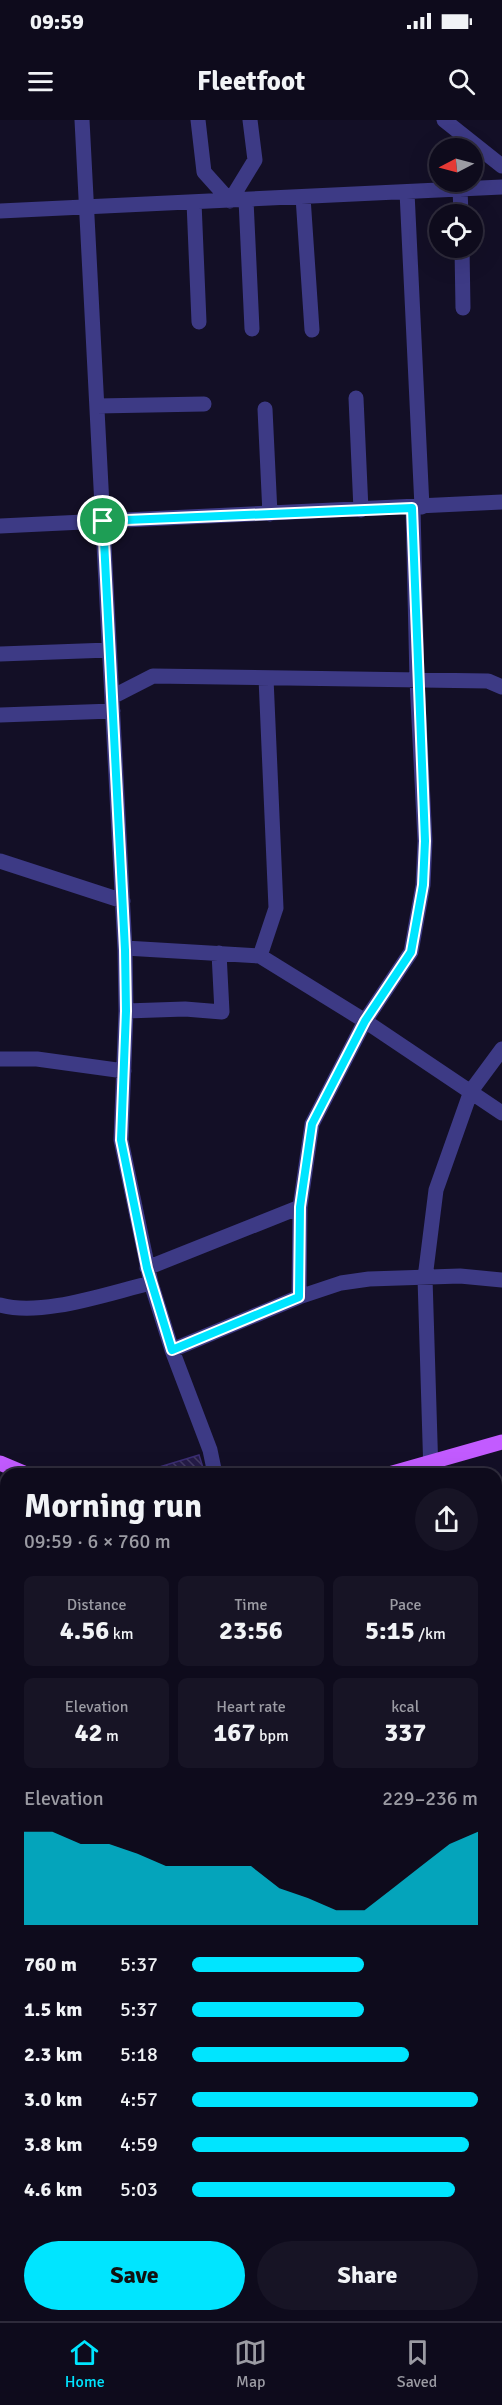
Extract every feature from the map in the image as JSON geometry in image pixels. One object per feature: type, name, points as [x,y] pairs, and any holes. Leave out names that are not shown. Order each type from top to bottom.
[{"type":"main road","points":[[434,1468],[502,1442]]},
{"type":"street","points":[[82,120],[125,948],[126,1011],[121,1140],[149,1275],[172,1350],[203,1431],[213,1468]]},
{"type":"street","points":[[198,120],[204,172],[230,201]]},
{"type":"street","points":[[230,201],[255,160],[250,120]]},
{"type":"street","points":[[444,120],[502,166]]},
{"type":"street","points":[[483,188],[502,187]]},
{"type":"street","points":[[0,211],[429,191]]},
{"type":"street","points":[[299,1297],[300,1207],[312,1124],[365,1021],[411,952],[423,885],[425,841],[417,680],[417,508],[407,192]]},
{"type":"street","points":[[303,197],[312,330]]},
{"type":"street","points":[[246,200],[252,329]]},
{"type":"street","points":[[194,202],[199,322]]},
{"type":"street","points":[[462,258],[463,308]]},
{"type":"street","points":[[356,398],[362,510]]},
{"type":"street","points":[[97,406],[204,404]]},
{"type":"street","points":[[265,409],[270,514]]},
{"type":"street","points":[[0,526],[417,508],[502,502]]},
{"type":"street","points":[[0,654],[109,650]]},
{"type":"street","points":[[0,715],[112,704],[153,676],[488,681],[502,687]]},
{"type":"street","points":[[260,956],[276,908],[266,678]]},
{"type":"street","points":[[0,861],[123,902]]},
{"type":"street","points":[[125,948],[260,956],[365,1021],[502,1113]]},
{"type":"street","points":[[126,1011],[184,1009],[222,1012],[219,953]]},
{"type":"street","points":[[431,1468],[425,1278],[436,1190],[471,1091],[502,1049]]},
{"type":"street","points":[[0,1059],[37,1059],[124,1071]]},
{"type":"street","points":[[0,1305],[12,1308],[50,1306],[149,1275],[300,1207]]},
{"type":"street","points":[[172,1350],[299,1297],[340,1283],[369,1279],[460,1276],[502,1280]]},
{"type":"building","points":[[199,1455],[203,1468],[156,1468]]},
{"type":"route","points":[[412,508],[425,841],[423,885],[411,952],[365,1021],[312,1124],[300,1207],[299,1297],[172,1350],[147,1268],[121,1140],[126,1011],[125,950],[103,521],[412,508]]}]
